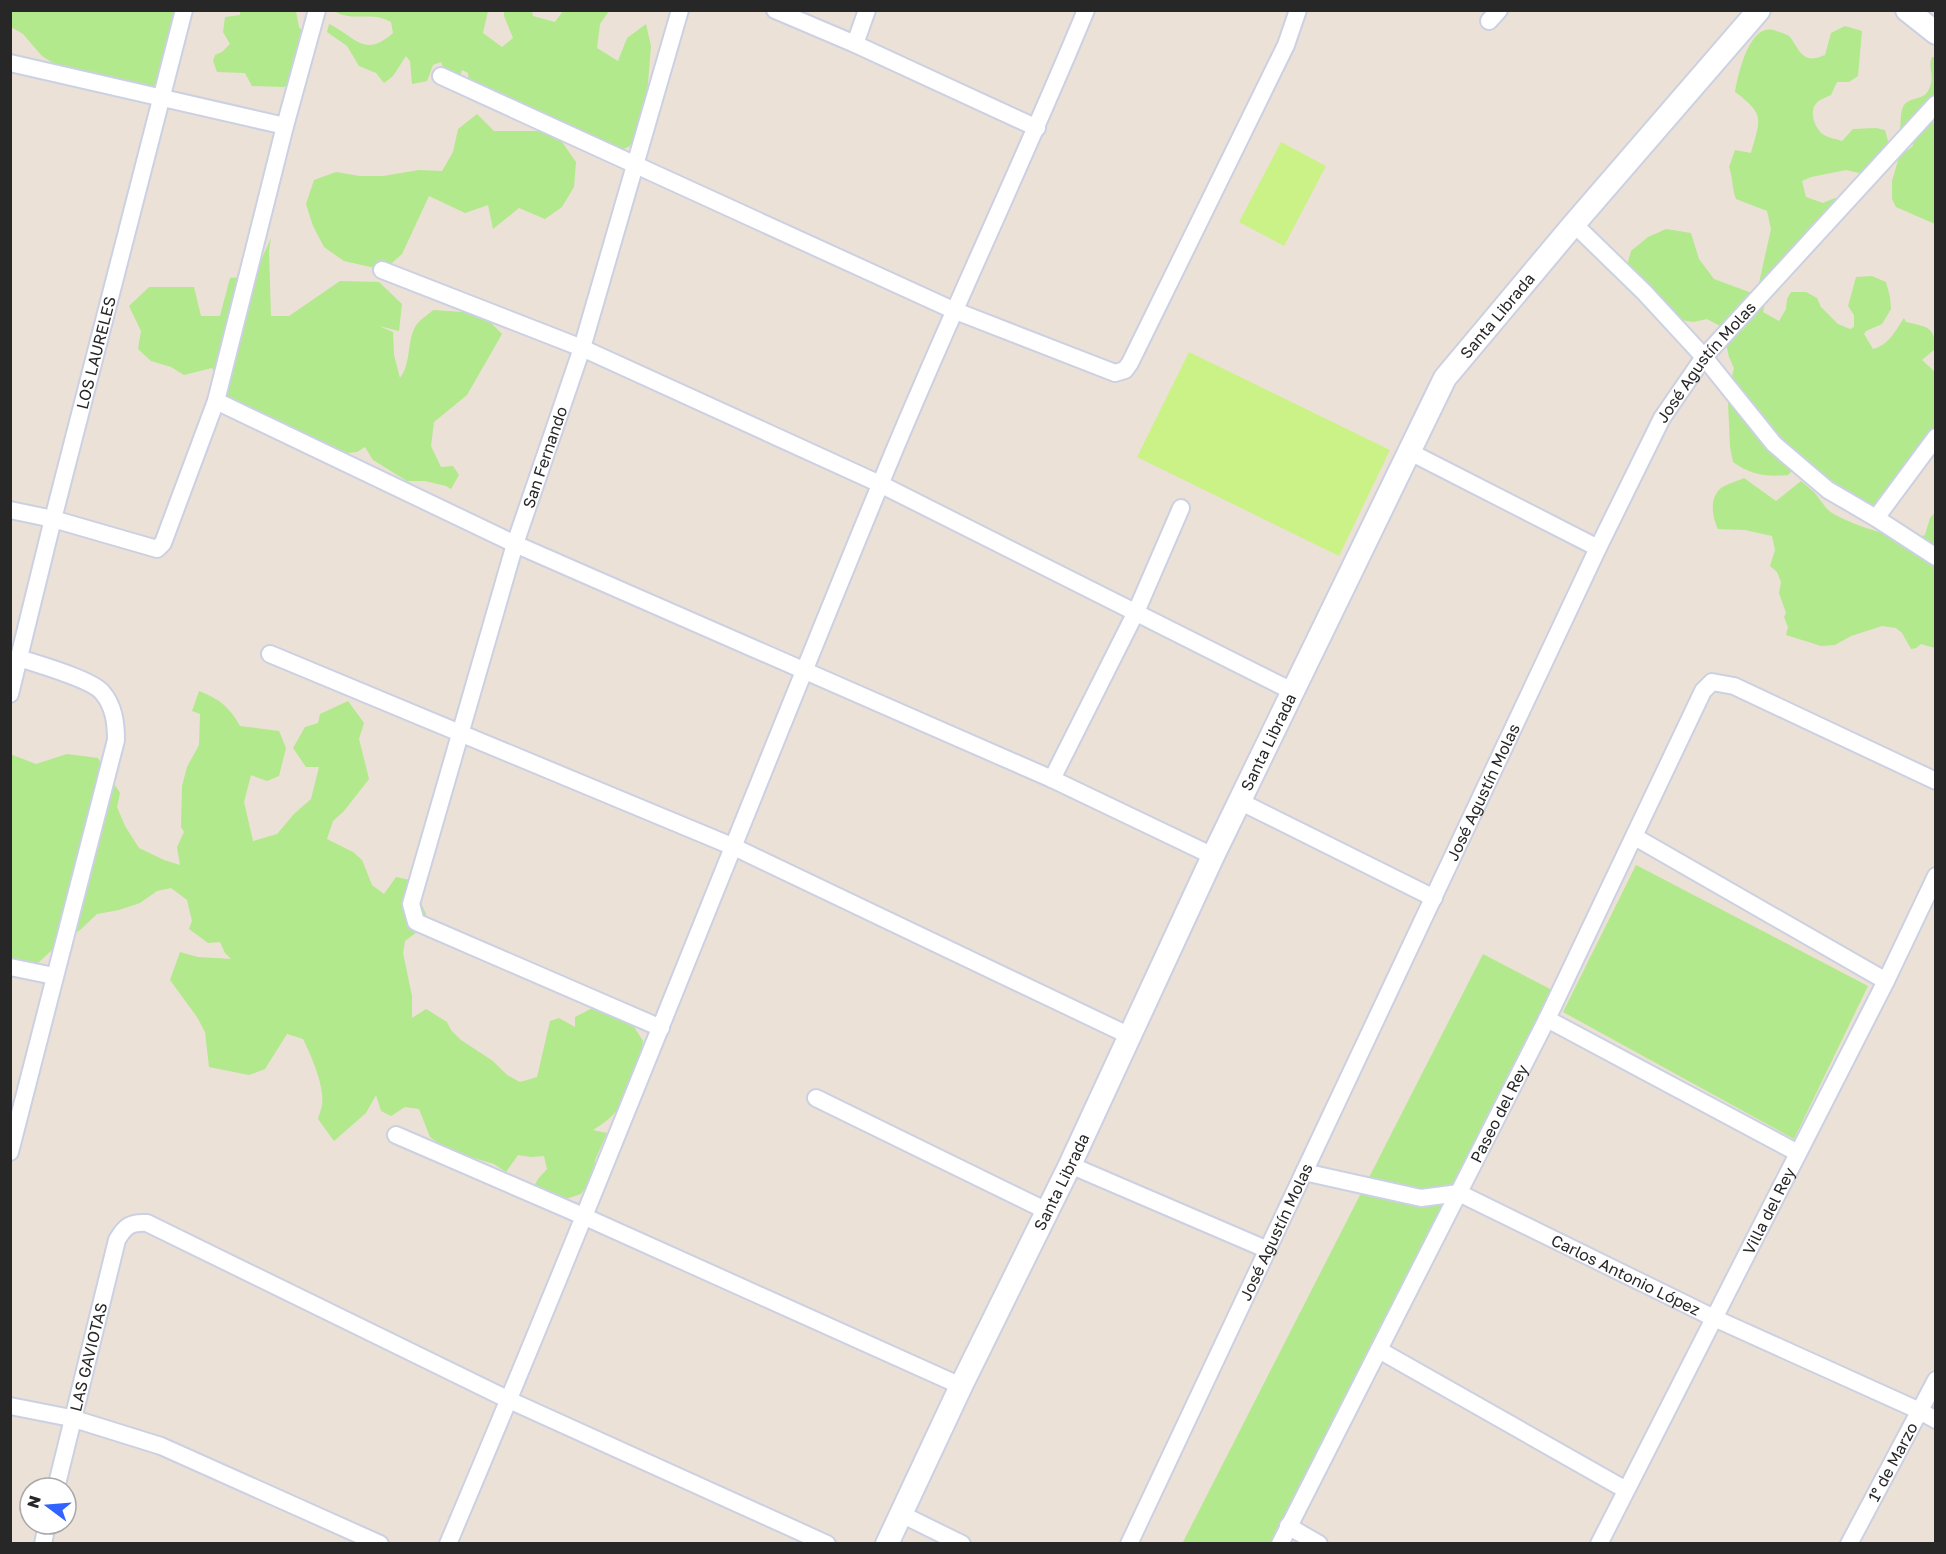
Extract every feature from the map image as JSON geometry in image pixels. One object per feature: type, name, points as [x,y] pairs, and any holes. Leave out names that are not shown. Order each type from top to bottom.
[{"type":"street","name":"LOS LAURELES","points":[[10,694],[184,10]]},
{"type":"street","points":[[10,510],[53,519],[157,549],[163,543],[216,401],[285,126],[317,10]]},
{"type":"street","name":"San Fernando","points":[[661,1028],[416,922],[411,904],[515,544],[582,348],[680,10]]},
{"type":"street","points":[[775,10],[855,44],[1037,128]]},
{"type":"street","points":[[855,44],[867,10]]},
{"type":"street","points":[[448,1544],[661,1028],[880,484],[954,310],[1037,128],[1086,10]]},
{"type":"street","points":[[441,76],[954,310],[1115,373],[1125,370],[1136,352],[1286,45],[1298,10]]},
{"type":"street","name":"Santa Librada","points":[[887,1544],[961,1386],[1070,1165],[1214,856],[1445,378],[1574,224],[1759,10]]},
{"type":"street","points":[[1907,10],[1935,33]]},
{"type":"street","points":[[10,63],[285,126]]},
{"type":"street","name":"José Agustín Molas","points":[[1129,1544],[1598,548],[1662,418],[1704,357],[1935,104]]},
{"type":"street","points":[[1574,224],[1644,292],[1704,357],[1774,444],[1828,490],[1935,557]]},
{"type":"street","points":[[382,270],[582,348],[880,484],[1294,692]]},
{"type":"street","points":[[216,401],[515,544],[1052,779],[1214,856]]},
{"type":"street","points":[[1876,518],[1935,437]]},
{"type":"street","points":[[1410,452],[1598,548]]},
{"type":"street","points":[[1052,779],[1136,612],[1181,508]]},
{"type":"street","points":[[270,654],[734,847],[1130,1036]]},
{"type":"street","points":[[10,1152],[116,740],[116,718],[101,690],[70,674],[19,658]]},
{"type":"street","name":"Paseo del Rey","points":[[1280,1544],[1547,1019],[1703,692],[1712,682],[1734,686],[1935,781]]},
{"type":"street","points":[[1241,802],[1434,898]]},
{"type":"street","points":[[1635,837],[1886,981]]},
{"type":"street","name":"Villa del Rey","points":[[1599,1544],[1886,981],[1935,876]]},
{"type":"street","points":[[10,967],[54,976]]},
{"type":"street","points":[[1547,1019],[1798,1153]]},
{"type":"street","points":[[816,1098],[1047,1211]]},
{"type":"street","points":[[396,1135],[583,1216],[961,1386]]},
{"type":"street","points":[[1070,1165],[1268,1250]]},
{"type":"street","points":[[1304,1172],[1421,1198],[1458,1193]]},
{"type":"street","name":"Carlos Antonio López","points":[[1458,1193],[1714,1318],[1920,1411],[1935,1420]]},
{"type":"street","name":"LAS GAVIOTAS","points":[[59,1476],[71,1418],[117,1240],[123,1228],[133,1222],[147,1223],[509,1400]]},
{"type":"street","points":[[1379,1350],[1626,1490]]},
{"type":"street","name":"1° de Marzo","points":[[1850,1544],[1935,1380]]},
{"type":"street","points":[[509,1400],[827,1544]]},
{"type":"street","points":[[10,1406],[71,1418],[161,1446],[380,1544]]},
{"type":"street","points":[[901,1514],[962,1544]]},
{"type":"street","points":[[1288,1526],[1319,1544]]},
{"type":"green space","points":[[10,11],[178,11],[163,89],[141,99],[59,67],[42,56],[23,34],[11,27]]},
{"type":"green space","points":[[240,11],[296,11],[299,27],[303,32],[295,81],[284,87],[252,86],[245,73],[217,72],[213,61],[215,55],[230,44],[223,32],[225,17],[240,15]]},
{"type":"green space","points":[[334,11],[488,11],[483,33],[502,47],[513,38],[504,11],[532,11],[533,16],[555,22],[563,11],[609,11],[600,24],[597,48],[618,61],[627,38],[646,24],[651,46],[647,94],[638,129],[630,146],[613,154],[589,138],[585,132],[565,129],[559,121],[470,98],[468,73],[462,70],[460,77],[444,71],[441,62],[433,65],[427,81],[412,84],[410,61],[406,56],[393,76],[384,83],[376,73],[359,66],[347,46],[327,32],[329,24],[360,43],[374,44],[383,41],[393,33],[391,22],[376,17],[349,16]]},
{"type":"green space","points":[[1845,26],[1862,31],[1858,76],[1849,82],[1837,82],[1831,95],[1822,99],[1813,109],[1814,122],[1824,135],[1842,141],[1853,129],[1885,130],[1888,141],[1883,162],[1859,173],[1846,170],[1802,181],[1806,197],[1823,203],[1835,198],[1845,202],[1768,291],[1763,312],[1779,321],[1786,309],[1787,299],[1791,292],[1806,292],[1817,298],[1821,307],[1838,324],[1850,329],[1854,327],[1854,315],[1848,306],[1856,277],[1872,276],[1886,282],[1891,309],[1882,324],[1864,334],[1873,349],[1887,341],[1904,318],[1906,322],[1924,326],[1931,331],[1935,349],[1922,360],[1935,372],[1935,448],[1873,511],[1796,467],[1788,475],[1773,476],[1746,470],[1733,462],[1728,402],[1734,368],[1722,327],[1707,319],[1693,322],[1666,317],[1626,269],[1631,251],[1648,237],[1666,229],[1691,233],[1699,259],[1714,279],[1749,292],[1757,292],[1771,229],[1767,211],[1736,199],[1729,167],[1735,150],[1751,153],[1758,125],[1758,118],[1752,106],[1735,92],[1742,62],[1752,41],[1759,33],[1767,30],[1778,31],[1789,36],[1803,55],[1814,58],[1825,55],[1831,33]]},
{"type":"green space","points":[[1932,57],[1935,57],[1935,224],[1896,207],[1892,199],[1892,181],[1899,157],[1913,146],[1912,137],[1900,131],[1902,109],[1909,101],[1927,93],[1932,80],[1930,65]]},
{"type":"green space","points":[[477,114],[494,131],[542,131],[562,142],[576,162],[574,187],[562,207],[545,219],[519,208],[493,229],[488,205],[465,213],[429,196],[402,254],[384,270],[344,261],[324,247],[313,226],[306,204],[314,180],[336,172],[360,176],[383,176],[419,170],[442,171],[453,152],[458,129]]},
{"type":"green space","points":[[1281,142],[1326,166],[1284,246],[1239,222]]},
{"type":"green space","points":[[271,238],[269,251],[271,316],[289,316],[340,281],[379,282],[402,304],[399,331],[379,326],[393,332],[394,355],[400,378],[406,366],[415,327],[433,310],[463,312],[486,318],[502,334],[467,395],[434,422],[431,446],[441,467],[453,466],[459,475],[451,489],[425,481],[407,481],[373,460],[365,447],[357,452],[339,454],[231,404],[212,368],[184,375],[171,367],[151,361],[138,349],[141,331],[129,306],[149,287],[194,287],[201,316],[220,316],[230,278],[254,276]]},
{"type":"green space","points":[[1189,352],[1390,450],[1339,556],[1137,457]]},
{"type":"green space","points":[[1744,478],[1776,501],[1801,481],[1832,513],[1852,523],[1891,535],[1915,537],[1925,535],[1930,518],[1935,512],[1935,648],[1921,644],[1911,649],[1902,633],[1896,628],[1882,626],[1851,636],[1835,645],[1821,646],[1786,635],[1788,627],[1784,617],[1786,613],[1779,593],[1781,582],[1777,572],[1770,566],[1775,550],[1772,536],[1745,530],[1718,529],[1714,519],[1713,502],[1717,492]]},
{"type":"green space","points":[[199,691],[223,704],[240,726],[279,731],[286,748],[279,776],[267,781],[251,775],[244,802],[253,841],[277,834],[311,799],[319,767],[306,767],[293,748],[305,727],[318,723],[320,714],[348,701],[364,723],[359,739],[369,779],[344,811],[333,821],[327,839],[353,852],[362,860],[372,885],[384,894],[396,877],[410,880],[426,914],[421,929],[405,941],[403,953],[412,996],[412,1018],[426,1009],[447,1022],[461,1040],[493,1061],[507,1075],[520,1082],[537,1077],[550,1021],[559,1018],[575,1027],[575,1017],[606,1001],[629,1019],[643,1041],[638,1068],[623,1103],[605,1122],[593,1130],[607,1133],[595,1160],[594,1176],[581,1194],[569,1198],[547,1200],[532,1190],[547,1169],[544,1156],[518,1155],[506,1172],[494,1164],[447,1150],[430,1137],[419,1109],[405,1107],[391,1116],[381,1111],[376,1095],[366,1113],[334,1141],[318,1119],[322,1105],[321,1089],[303,1039],[287,1034],[265,1069],[249,1075],[209,1067],[205,1032],[170,980],[180,952],[198,957],[231,959],[220,942],[208,943],[189,929],[192,921],[187,900],[171,888],[157,891],[140,903],[97,914],[26,974],[11,972],[10,754],[36,764],[67,754],[98,758],[120,793],[117,807],[125,826],[139,848],[180,865],[177,847],[184,832],[181,827],[182,786],[187,767],[199,745],[200,714],[192,711]]},
{"type":"green space","points":[[1636,865],[1868,986],[1794,1139],[1563,1012]]},
{"type":"green space","points":[[1483,954],[1552,990],[1273,1543],[1182,1544]]}]
